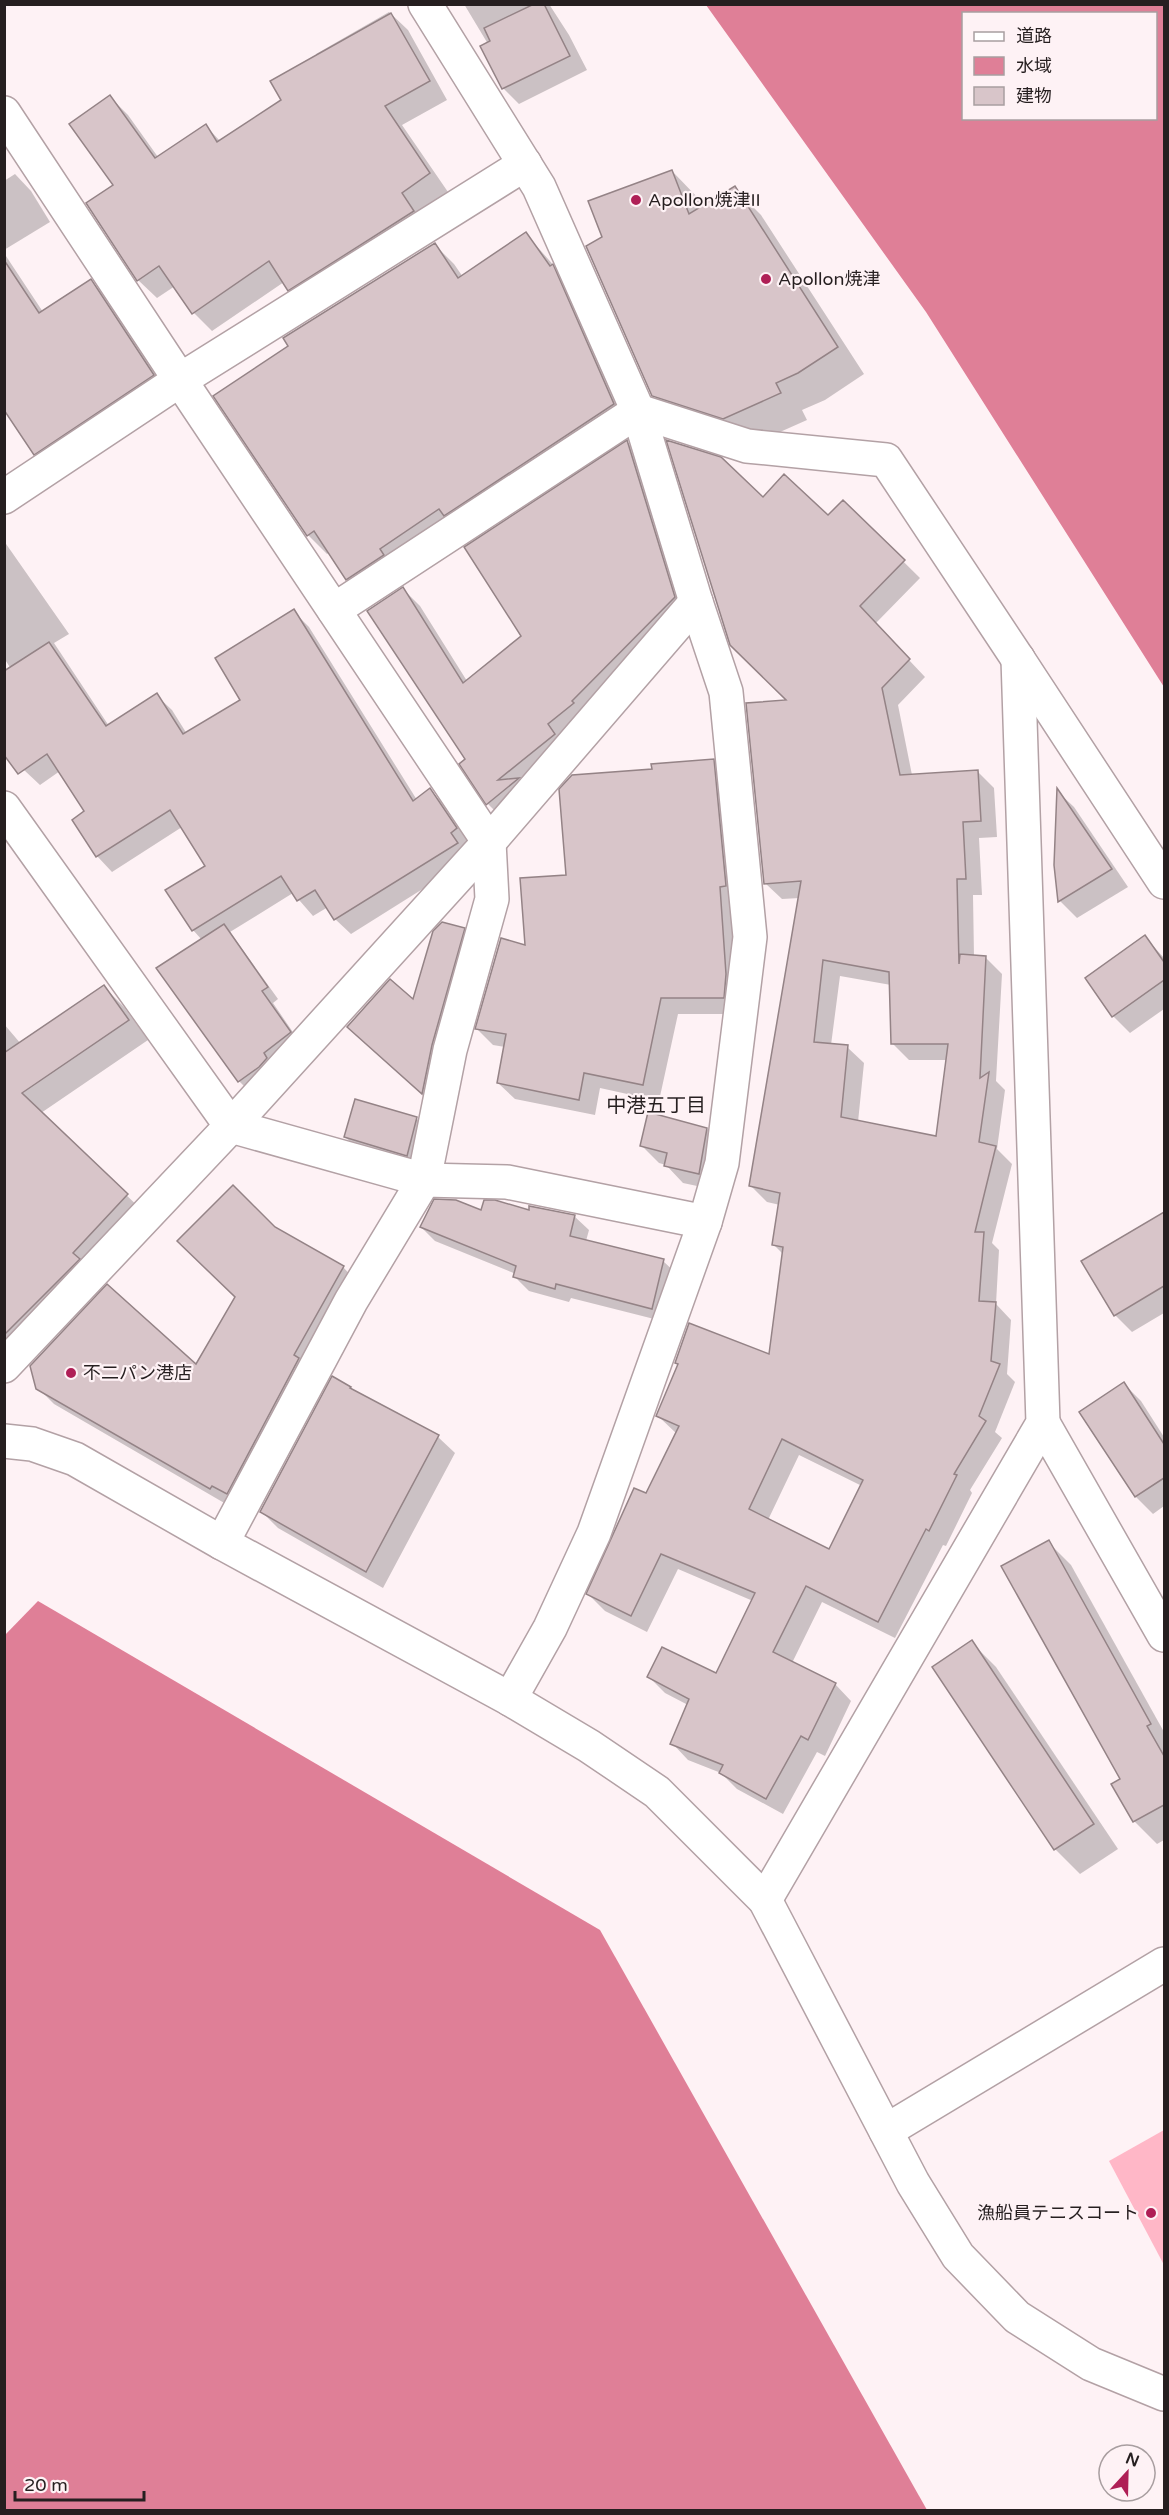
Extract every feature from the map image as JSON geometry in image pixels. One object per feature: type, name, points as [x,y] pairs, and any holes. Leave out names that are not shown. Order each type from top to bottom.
[{"type":"street","points":[[425,4],[525,164],[543,197],[639,411],[696,602],[726,692],[750,937],[722,1163],[705,1222],[594,1533],[550,1628],[510,1698]]},
{"type":"street","points":[[4,113],[489,842],[492,899],[450,1050],[424,1180],[351,1301],[222,1543]]},
{"type":"street","points":[[4,497],[180,380],[525,164]]},
{"type":"street","points":[[334,610],[639,411]]},
{"type":"street","points":[[639,411],[747,446],[886,460],[1164,882]]},
{"type":"street","points":[[4,1366],[231,1126],[489,842],[696,602]]},
{"type":"street","points":[[1018,659],[1043,1423],[1164,1635]]},
{"type":"street","points":[[4,808],[231,1126],[424,1180],[507,1182],[705,1222]]},
{"type":"street","points":[[765,1900],[1043,1423]]},
{"type":"street","points":[[4,1441],[32,1444],[75,1459],[222,1543],[510,1698],[589,1746],[657,1792],[765,1900],[913,2183],[958,2256],[1017,2317],[1090,2364],[1164,2394]]},
{"type":"street","points":[[886,2131],[1164,1964]]},
{"type":"shaded area","name":"漁船員テニスコート","points":[[1164,2130],[1164,2265],[1109,2161]]},
{"type":"water","points":[[706,5],[1164,5],[1164,687],[926,312]]},
{"type":"water","points":[[38,1601],[600,1930],[927,2510],[5,2510],[4,1636]]},
{"type":"building","points":[[534,4],[544,4],[570,56],[502,89],[480,46],[490,41],[484,28]]},
{"type":"building","points":[[391,13],[430,81],[385,106],[430,173],[402,193],[414,211],[288,291],[269,261],[192,314],[159,266],[137,281],[86,203],[113,185],[69,124],[110,95],[155,158],[206,124],[217,142],[281,100],[270,81]]},
{"type":"building","points":[[672,170],[689,214],[735,186],[838,347],[798,373],[776,383],[781,393],[723,419],[652,396],[586,246],[602,237],[588,201]]},
{"type":"building","points":[[526,232],[550,266],[553,264],[614,404],[444,516],[439,509],[380,549],[384,555],[346,580],[314,531],[307,536],[213,396],[288,346],[283,338],[435,243],[458,278]]},
{"type":"building","points":[[4,260],[39,313],[91,279],[154,375],[34,455],[4,410]]},
{"type":"building","points":[[627,440],[675,597],[572,701],[574,703],[548,724],[555,734],[498,780],[519,778],[486,805],[459,764],[465,759],[367,611],[403,587],[463,683],[521,636],[464,547]]},
{"type":"building","points":[[666,440],[721,457],[763,497],[784,474],[828,515],[843,500],[905,560],[860,606],[910,659],[882,688],[900,775],[978,770],[981,821],[963,822],[966,879],[957,879],[959,964],[960,954],[986,956],[980,1078],[989,1072],[979,1142],[996,1146],[975,1232],[984,1232],[979,1301],[996,1302],[991,1361],[1000,1364],[979,1416],[986,1421],[954,1474],[957,1475],[929,1531],[926,1529],[878,1622],[806,1586],[773,1652],[836,1683],[808,1740],[801,1736],[766,1799],[719,1773],[723,1765],[670,1744],[689,1699],[647,1677],[662,1647],[716,1673],[755,1593],[661,1554],[631,1616],[586,1594],[634,1488],[646,1493],[679,1426],[656,1416],[678,1364],[675,1363],[689,1323],[769,1354],[783,1247],[772,1245],[780,1193],[749,1186],[801,881],[764,884],[746,703],[786,700],[730,645]],"holes":[[[823,960],[889,972],[891,1044],[948,1044],[936,1136],[841,1117],[848,1045],[814,1042]],[[782,1439],[863,1480],[829,1549],[749,1509]]]},
{"type":"building","points":[[294,609],[413,801],[430,788],[457,828],[451,833],[458,843],[334,920],[315,890],[297,901],[281,876],[192,931],[165,890],[205,866],[170,810],[96,857],[72,820],[84,811],[47,754],[18,774],[4,755],[4,671],[49,642],[106,726],[157,693],[183,734],[240,700],[215,658]]},
{"type":"building","points":[[714,759],[726,886],[720,887],[726,974],[724,998],[661,998],[643,1085],[584,1073],[579,1100],[497,1083],[506,1034],[475,1029],[501,938],[525,945],[520,878],[566,875],[559,789],[572,775],[652,769],[651,764]]},
{"type":"building","points":[[1057,788],[1112,869],[1058,902],[1054,865]]},
{"type":"building","points":[[442,922],[465,928],[432,1045],[422,1094],[347,1027],[390,979],[413,999],[433,931]]},
{"type":"building","points":[[224,924],[268,987],[262,991],[291,1032],[264,1053],[267,1058],[259,1067],[238,1082],[156,968]]},
{"type":"building","points":[[1145,935],[1164,962],[1164,980],[1112,1017],[1085,978]]},
{"type":"building","points":[[104,985],[129,1020],[22,1093],[128,1194],[73,1253],[80,1259],[4,1335],[4,1053]]},
{"type":"building","points":[[355,1099],[417,1117],[407,1156],[344,1137]]},
{"type":"building","points":[[648,1112],[707,1128],[699,1174],[664,1166],[667,1153],[640,1146]]},
{"type":"building","points":[[233,1185],[275,1227],[344,1266],[294,1355],[299,1358],[227,1494],[212,1486],[210,1489],[36,1389],[30,1366],[107,1284],[196,1364],[235,1297],[177,1241]]},
{"type":"building","points":[[434,1199],[456,1200],[481,1210],[484,1200],[495,1200],[529,1210],[529,1206],[575,1215],[570,1236],[664,1259],[652,1309],[556,1284],[555,1289],[513,1277],[516,1266],[420,1227]]},
{"type":"building","points":[[1164,1212],[1164,1286],[1114,1316],[1081,1261]]},
{"type":"building","points":[[332,1376],[350,1388],[439,1435],[366,1572],[260,1512]]},
{"type":"building","points":[[1124,1382],[1164,1444],[1164,1478],[1135,1497],[1079,1412]]},
{"type":"building","points":[[1049,1540],[1151,1724],[1147,1726],[1164,1756],[1164,1805],[1133,1822],[1111,1784],[1120,1779],[1001,1566]]},
{"type":"building","points":[[972,1640],[1094,1824],[1054,1850],[932,1667]]},
{"type":"place","name":"Apollon焼津II","points":[[636,200]]},
{"type":"place","name":"Apollon焼津","points":[[766,279]]},
{"type":"place","name":"不二パン港店","points":[[71,1373]]},
{"type":"place","name":"漁船員テニスコート","points":[[1151,2213]]},
{"type":"district","name":"中港五丁目","points":[[656,1106]]}]
